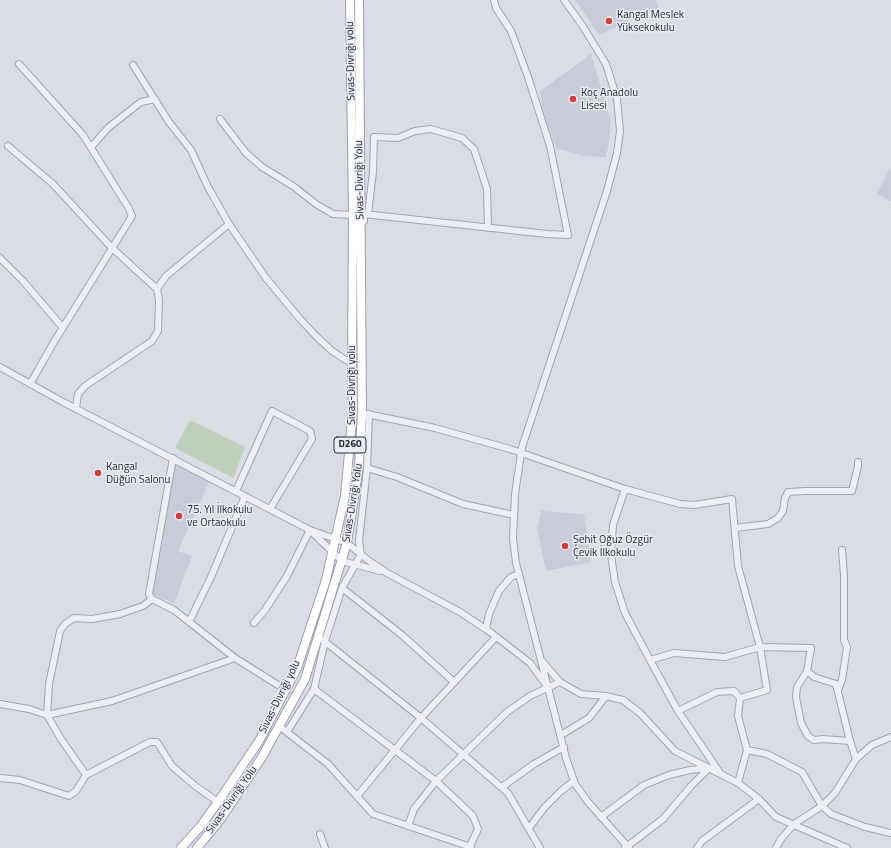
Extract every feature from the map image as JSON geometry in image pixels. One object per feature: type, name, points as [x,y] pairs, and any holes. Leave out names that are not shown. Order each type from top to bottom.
[{"type":"main road","name":"Sivas-Divriği yolu","points":[[181,848],[200,827],[218,802],[258,741],[297,668],[326,580],[345,496],[353,418],[353,216],[350,0]]},
{"type":"main road","name":"Sivas-Divriği Yolu","points":[[197,848],[224,814],[262,757],[305,679],[321,639],[347,543],[366,413],[359,0]]},
{"type":"street","points":[[287,732],[314,689],[321,639],[342,588],[354,564],[361,554],[359,536],[367,468],[364,214],[488,228],[568,235],[546,132],[511,31],[496,8],[494,0]]},
{"type":"street","points":[[564,0],[582,25],[606,64],[617,98],[620,131],[617,153],[607,191],[522,447],[515,494],[513,539],[516,563],[548,688],[574,781],[588,802],[627,847],[663,819],[691,786],[709,768]]},
{"type":"street","points":[[19,64],[83,135],[128,207],[132,216],[30,384]]},
{"type":"street","points":[[133,66],[169,122],[191,150],[208,187],[229,224],[266,278],[300,319],[332,351],[352,364]]},
{"type":"street","points":[[91,147],[109,127],[141,102],[154,99]]},
{"type":"street","points":[[220,119],[246,153],[262,167],[293,186],[316,204],[332,214],[353,216]]},
{"type":"street","points":[[368,214],[373,172],[374,138],[398,138],[415,131],[431,129],[462,138],[474,149],[487,189],[488,228]]},
{"type":"street","points":[[8,146],[53,184],[112,248],[157,289],[159,300],[158,331],[152,341],[85,386],[78,394],[76,409]]},
{"type":"street","points":[[157,289],[166,276],[229,224]]},
{"type":"street","points":[[0,258],[23,281],[63,328]]},
{"type":"street","points":[[0,367],[76,409],[310,530],[347,543],[387,573],[460,612],[486,629],[530,663],[548,688]]},
{"type":"street","points":[[236,491],[272,411],[310,431],[312,439],[270,509]]},
{"type":"street","points":[[366,413],[435,428],[510,449],[625,489],[687,504],[694,505],[732,499],[738,566],[760,647],[767,690],[740,698]]},
{"type":"street","points":[[173,458],[149,594],[152,600],[174,610],[235,658],[278,684]]},
{"type":"street","points":[[735,528],[768,524],[778,518],[783,510],[785,498],[788,492],[852,490],[858,462]]},
{"type":"street","points":[[367,468],[397,477],[463,504],[514,515]]},
{"type":"street","points":[[625,489],[613,525],[611,555],[615,582],[625,613],[678,710],[722,775]]},
{"type":"street","points":[[189,622],[211,577],[245,496]]},
{"type":"street","points":[[310,530],[342,561],[387,573]]},
{"type":"street","points":[[254,623],[265,610],[287,576],[310,530]]},
{"type":"street","points":[[838,690],[842,680],[847,647],[844,640],[844,575],[842,550]]},
{"type":"street","points":[[486,629],[489,614],[499,591],[511,577],[519,574]]},
{"type":"street","points":[[342,588],[408,639],[454,682]]},
{"type":"street","points":[[86,775],[61,739],[47,715],[49,684],[60,631],[65,624],[74,618],[92,619],[120,614],[143,606],[152,600]]},
{"type":"street","points":[[358,795],[421,718],[496,637]]},
{"type":"street","points":[[321,639],[421,718],[502,787],[508,793],[540,848]]},
{"type":"street","points":[[650,660],[674,653],[725,657],[760,647],[811,648],[807,671],[797,687],[796,697],[801,723],[808,736],[814,740],[823,739],[850,741]]},
{"type":"street","points":[[0,704],[29,708],[47,715],[112,701],[235,658]]},
{"type":"street","points":[[541,660],[560,682],[581,694],[606,696],[623,700],[640,712],[675,751],[738,783],[759,798],[776,817],[847,848]]},
{"type":"street","points":[[807,671],[814,677],[836,684],[856,759]]},
{"type":"street","points":[[408,826],[414,809],[436,781],[507,712],[530,696],[560,682]]},
{"type":"street","points":[[279,726],[328,764],[358,795],[373,814],[470,847],[478,829],[473,816],[436,781],[314,689]]},
{"type":"street","points":[[678,710],[717,692],[734,691],[740,698],[738,716],[747,750],[738,783]]},
{"type":"street","points":[[561,735],[589,718],[606,696]]},
{"type":"street","points":[[776,848],[781,839],[794,824],[822,806],[835,793],[856,759],[872,744],[891,737]]},
{"type":"street","points":[[0,778],[20,780],[69,796],[76,791],[86,775],[150,742],[157,742],[172,766],[194,785],[218,802]]},
{"type":"street","points":[[502,787],[534,764],[564,747]]},
{"type":"street","points":[[747,750],[767,754],[802,772],[822,806],[831,814],[858,824],[891,833]]},
{"type":"street","points":[[601,817],[644,785],[669,775],[690,770],[709,768]]},
{"type":"street","points":[[529,828],[544,808],[561,791],[574,781]]},
{"type":"street","points":[[697,848],[702,841],[759,798]]},
{"type":"street","points":[[320,834],[325,848]]},
{"type":"shaded area","name":"Kangal Meslek Yüksekokulu","points":[[575,0],[656,0],[658,8],[599,35]]},
{"type":"shaded area","name":"Koç Anadolu Lisesi","points":[[591,54],[611,121],[606,157],[583,156],[556,148],[542,107],[540,91]]},
{"type":"shaded area","points":[[891,167],[891,201],[877,194]]},
{"type":"shaded area","name":"75. Yıl İlkokulu ve Ortaokulu","points":[[174,463],[210,480],[178,551],[192,556],[174,604],[156,596],[151,592]]},
{"type":"shaded area","name":"Şehit Oğuz Özgür Çevik İlkokulu","points":[[541,511],[584,514],[591,562],[546,571],[537,530]]},
{"type":"green space","points":[[190,420],[245,447],[233,478],[175,448]]},
{"type":"place","name":"Kangal Meslek Yüksekokulu","points":[[609,21]]},
{"type":"place","name":"Koç Anadolu Lisesi","points":[[573,99]]},
{"type":"place","name":"Kangal Düğün Salonu","points":[[98,473]]},
{"type":"place","name":"75. Yıl İlkokulu ve Ortaokulu","points":[[179,516]]},
{"type":"place","name":"Şehit Oğuz Özgür Çevik İlkokulu","points":[[565,546]]}]
